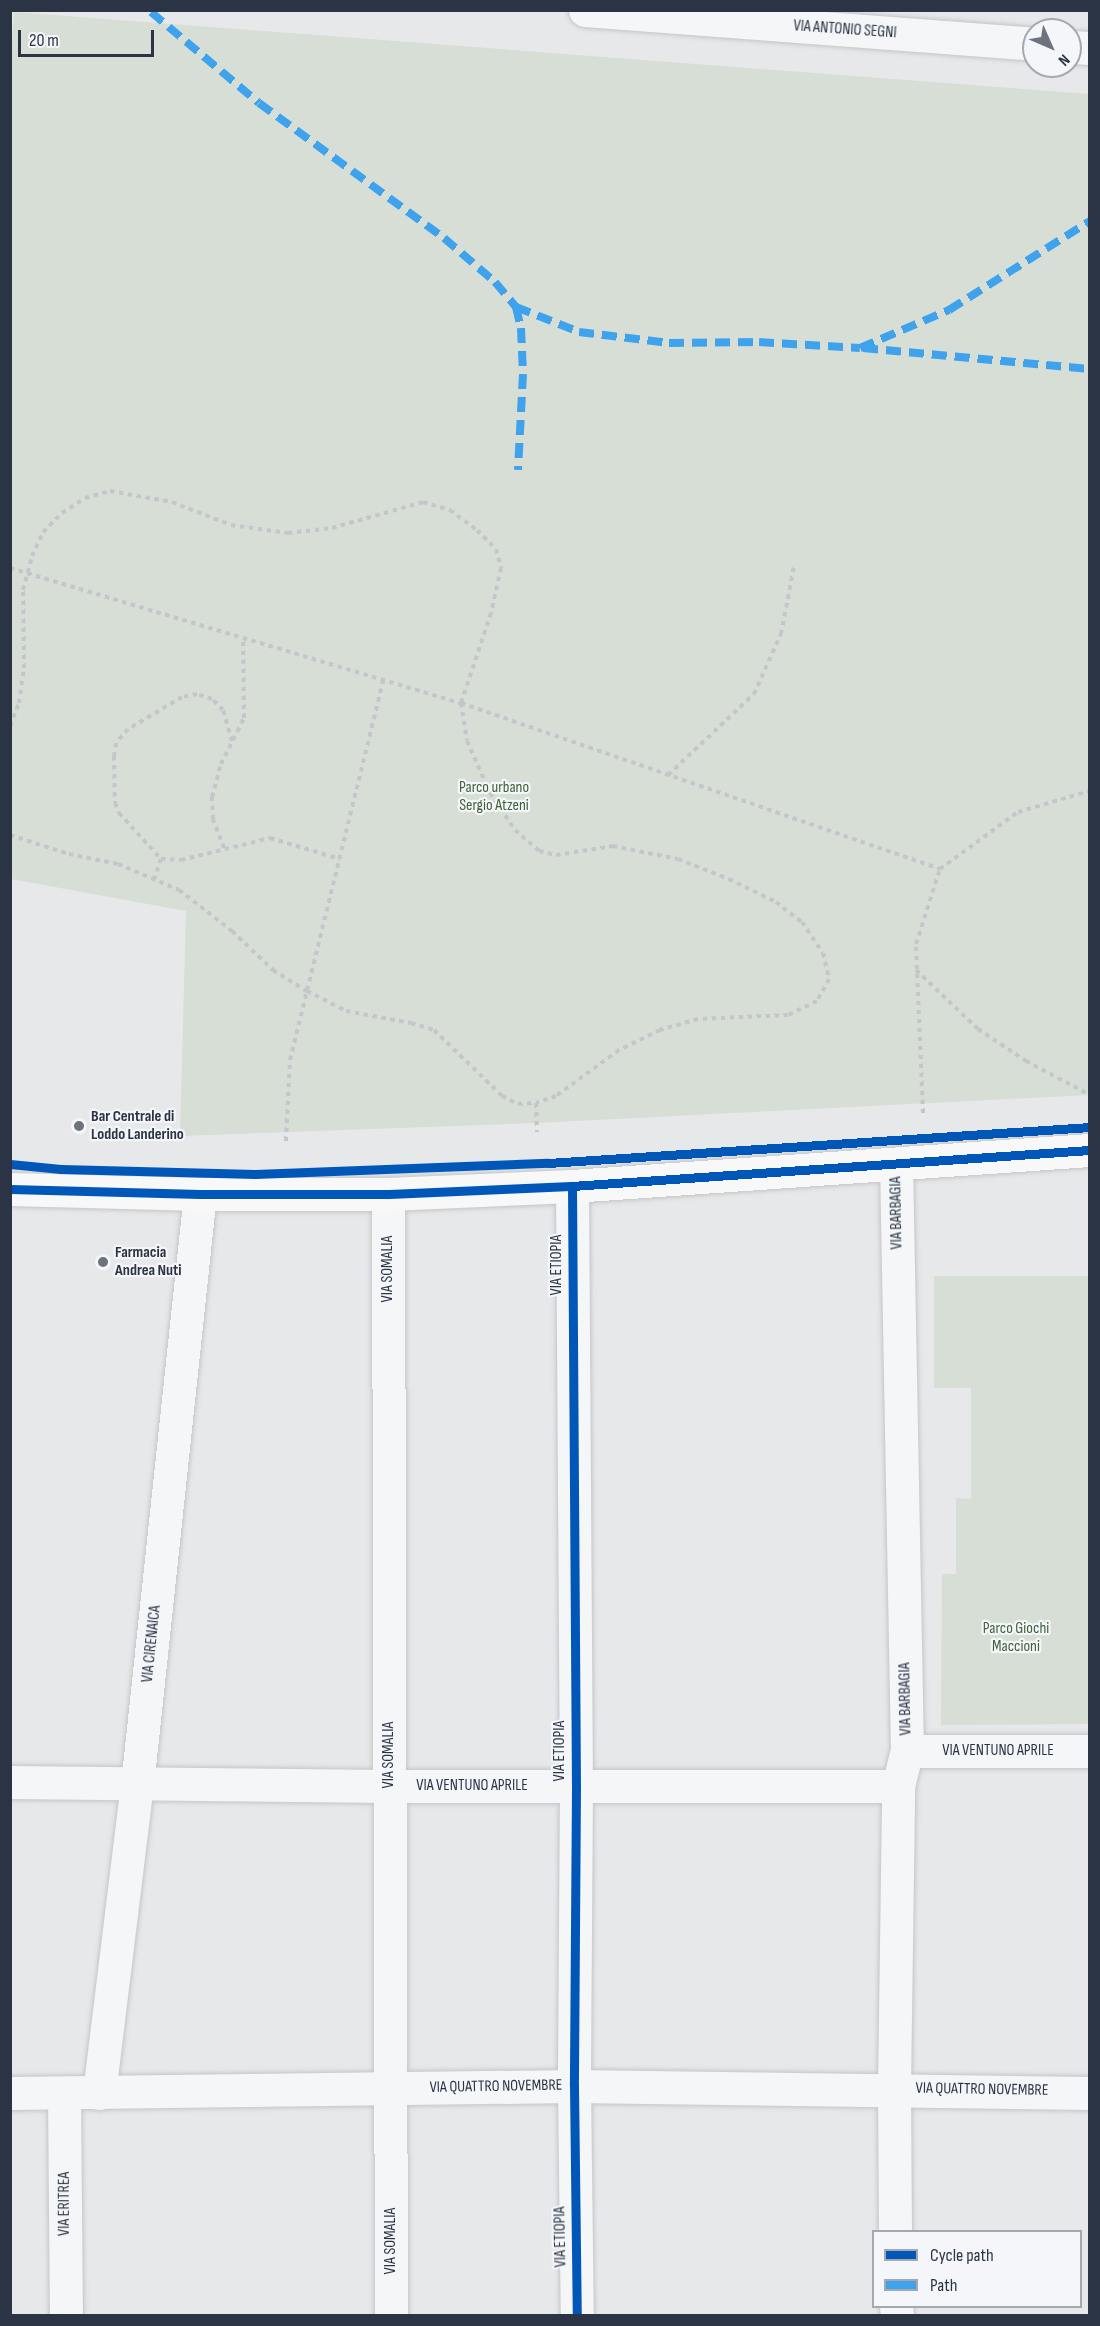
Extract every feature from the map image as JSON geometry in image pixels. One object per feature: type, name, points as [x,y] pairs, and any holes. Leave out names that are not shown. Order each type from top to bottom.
[{"type":"street","name":"VIA ANTONIO SEGNI","points":[[585,10],[1022,43]]},
{"type":"street","points":[[10,1189],[200,1194],[388,1194],[572,1186],[1089,1150]]},
{"type":"street","name":"VIA BARBAGIA","points":[[896,1164],[907,1751],[898,1786],[894,2088],[896,2230]]},
{"type":"street","name":"VIA ETIOPIA","points":[[572,1186],[576,1786],[574,2086],[578,2316]]},
{"type":"street","name":"VIA CIRENAICA","points":[[99,2093],[137,1785],[200,1194]]},
{"type":"street","name":"VIA SOMALIA","points":[[388,1194],[391,2316]]},
{"type":"street","name":"VIA VENTUNO APRILE","points":[[907,1751],[1089,1751]]},
{"type":"street","name":"VIA VENTUNO APRILE","points":[[10,1782],[137,1785],[898,1786]]},
{"type":"street","name":"VIA QUATTRO NOVEMBRE","points":[[10,2092],[99,2093],[574,2086],[894,2088],[1089,2093]]},
{"type":"street","name":"VIA ERITREA","points":[[64,2093],[66,2316]]},
{"type":"path","points":[[10,726],[19,703],[24,668],[23,590],[28,574],[43,532],[62,513],[86,498],[110,491],[172,502],[231,525],[288,533],[332,528],[423,502],[450,510],[477,530],[496,549],[501,568],[491,613],[461,703],[467,741],[490,793],[515,830],[538,851],[556,855],[613,846],[678,860],[729,879],[776,902],[802,922],[823,953],[829,978],[817,1001],[788,1015],[698,1019],[660,1030],[619,1050],[556,1096],[536,1103],[518,1104],[502,1096],[434,1030],[389,1018],[346,1011],[308,991],[273,970],[232,932],[179,890],[118,864],[69,854],[10,835]]},
{"type":"path","points":[[668,775],[754,694],[781,634],[794,566]]},
{"type":"path","points":[[10,568],[461,703],[940,869]]},
{"type":"path","points":[[224,848],[213,819],[212,797],[221,764],[244,718],[243,638]]},
{"type":"path","points":[[286,1141],[290,1060],[383,680]]},
{"type":"path","points":[[232,741],[223,710],[212,699],[197,694],[182,697],[128,729],[116,743],[115,803],[119,813],[161,859],[181,860],[270,838],[340,859]]},
{"type":"path","points":[[923,1113],[916,944],[940,869],[1017,812],[1089,791]]},
{"type":"path","points":[[154,880],[161,859]]},
{"type":"path","points":[[916,970],[978,1029],[1026,1061],[1089,1095]]},
{"type":"path","points":[[536,1103],[537,1132]]},
{"type":"green space","name":"Parco urbano Sergio Atzeni","points":[[14,12],[1089,94],[1089,1095],[536,1123],[180,1136],[186,911],[11,879],[10,70]]},
{"type":"green space","name":"Parco Giochi Maccioni","points":[[934,1276],[1089,1276],[1089,1724],[941,1725],[942,1574],[956,1574],[956,1498],[971,1499],[971,1388],[934,1388]]},
{"type":"marked path","points":[[151,12],[259,103],[444,238],[495,282],[516,307],[579,332],[669,343],[759,342],[860,348],[949,310],[1090,221]]},
{"type":"marked path","points":[[516,307],[521,328],[523,374],[518,470]]},
{"type":"marked path","points":[[863,348],[1090,369]]},
{"type":"cycle path","points":[[10,1164],[61,1169],[255,1174],[548,1163],[1090,1127]]},
{"type":"cycle path","points":[[10,1189],[200,1194],[388,1194],[572,1186],[1090,1150]]},
{"type":"cycle path","points":[[572,1186],[576,1786],[574,2086],[577,2316]]},
{"type":"place","name":"Bar Centrale di Loddo Landerino","points":[[79,1126]]},
{"type":"place","name":"Farmacia Andrea Nuti","points":[[103,1262]]}]
